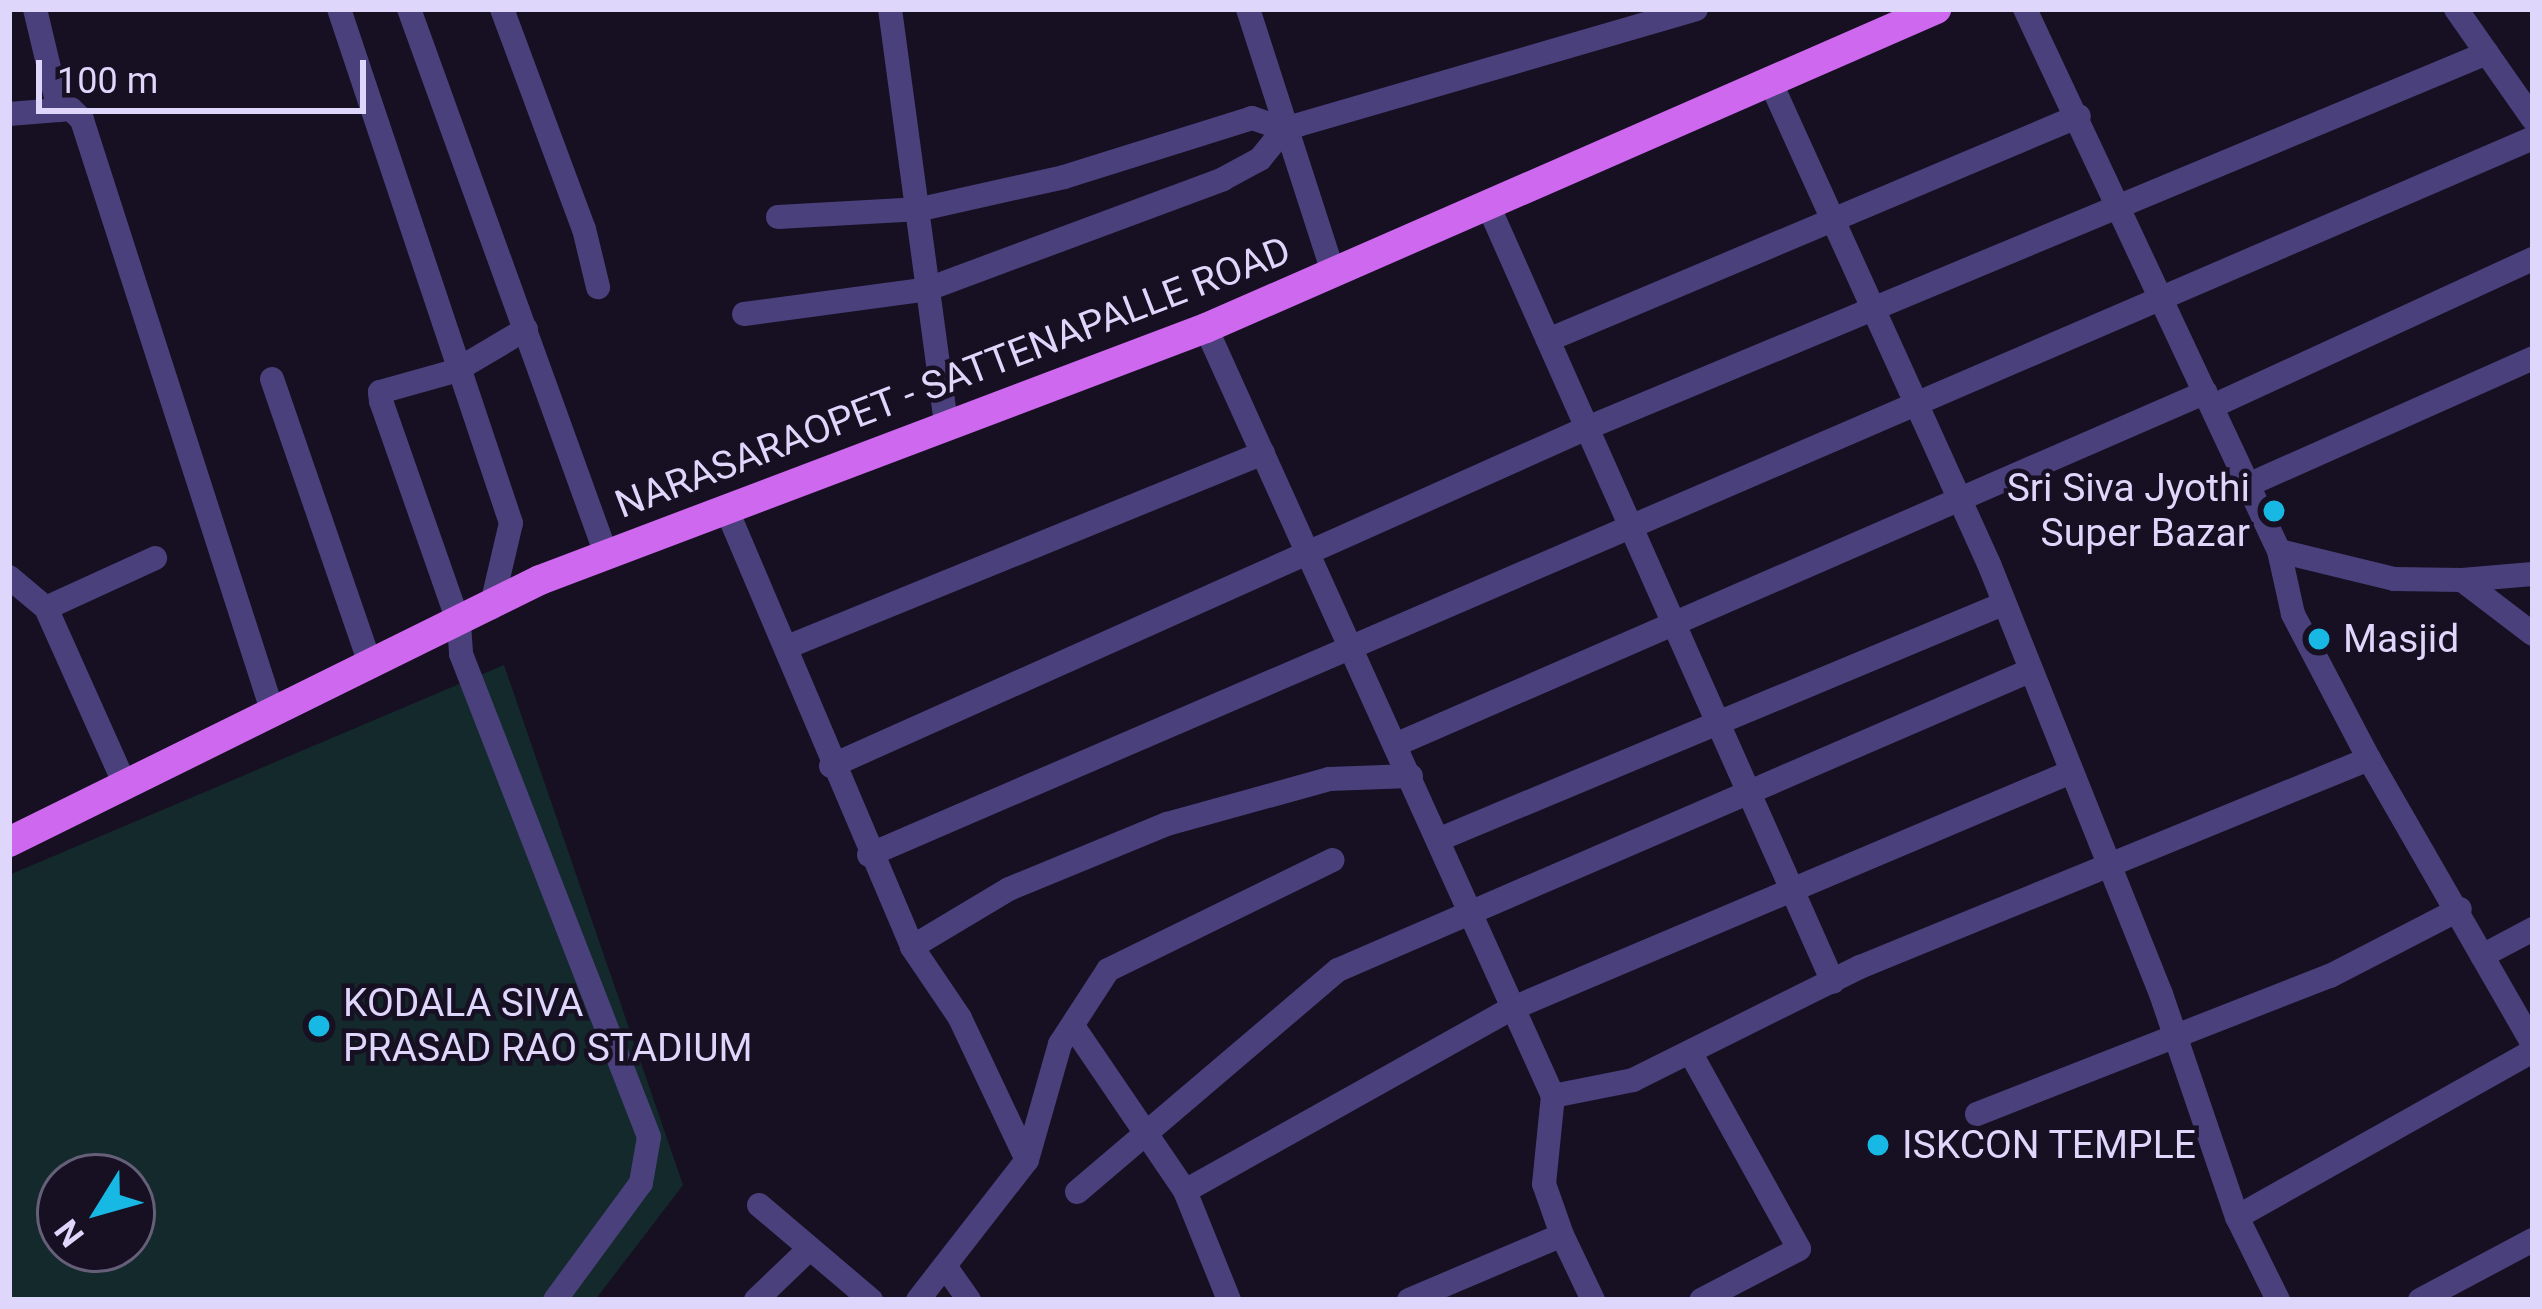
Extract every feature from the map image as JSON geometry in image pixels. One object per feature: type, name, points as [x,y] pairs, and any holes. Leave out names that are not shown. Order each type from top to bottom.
[{"type":"main road","name":"NARASARAOPET - SATTENAPALLE ROAD","points":[[9,842],[606,554],[1206,328],[1936,9]]},
{"type":"street","points":[[35,9],[59,110]]},
{"type":"street","points":[[339,9],[455,371],[511,524],[491,608]]},
{"type":"street","points":[[409,9],[606,554]]},
{"type":"street","points":[[502,9],[584,229],[598,287]]},
{"type":"street","points":[[890,9],[921,208],[946,425]]},
{"type":"street","points":[[1248,9],[1333,272]]},
{"type":"street","points":[[744,314],[928,289],[1223,179],[1259,159],[1284,129],[1696,9]]},
{"type":"street","points":[[2025,9],[2279,551],[2293,614],[2369,759],[2460,909],[2533,1048],[2237,1217]]},
{"type":"street","points":[[2456,9],[2533,118]]},
{"type":"street","points":[[831,766],[1308,557],[1587,428],[1876,314],[2487,53]]},
{"type":"street","points":[[1770,82],[1959,496],[2109,865],[2237,1217],[2278,1300]]},
{"type":"street","points":[[9,114],[59,110],[82,120],[273,713]]},
{"type":"street","points":[[1548,340],[2078,116]]},
{"type":"street","points":[[778,218],[921,208],[1064,177],[1252,118],[1284,129]]},
{"type":"street","points":[[869,855],[1351,651],[1915,403],[2165,302],[2533,138]]},
{"type":"street","points":[[1488,205],[1833,982]]},
{"type":"street","points":[[1395,745],[1959,496],[2209,399],[2533,259]]},
{"type":"street","points":[[1206,328],[1553,1096],[1544,1184],[1593,1300]]},
{"type":"street","points":[[526,329],[455,371],[380,392],[380,401],[459,624],[461,654],[649,1137],[641,1183],[554,1300]]},
{"type":"street","points":[[2248,485],[2533,358]]},
{"type":"street","points":[[272,379],[371,666]]},
{"type":"street","points":[[787,646],[1263,453]]},
{"type":"street","points":[[726,508],[787,646],[869,855],[912,947],[960,1018],[1027,1160]]},
{"type":"street","points":[[2279,551],[2394,578],[2462,580],[2533,574]]},
{"type":"street","points":[[46,608],[155,559]]},
{"type":"street","points":[[9,577],[16,591],[46,608],[125,785]]},
{"type":"street","points":[[2462,580],[2533,634]]},
{"type":"street","points":[[1440,839],[2003,604]]},
{"type":"street","points":[[1077,1192],[1338,970],[2027,672]]},
{"type":"street","points":[[1553,1096],[1633,1080],[1833,982],[2369,759]]},
{"type":"street","points":[[1185,1191],[1513,1008],[2071,772]]},
{"type":"street","points":[[912,947],[1010,889],[1167,824],[1329,779],[1411,776]]},
{"type":"street","points":[[918,1300],[1027,1160],[1060,1044],[1075,1029],[1108,970],[1333,860]]},
{"type":"street","points":[[1977,1114],[2330,976],[2460,909]]},
{"type":"street","points":[[2482,956],[2533,928]]},
{"type":"street","points":[[1075,1029],[1185,1191],[1228,1300]]},
{"type":"street","points":[[1690,1052],[1799,1249],[1701,1300]]},
{"type":"street","points":[[759,1205],[806,1252],[872,1300]]},
{"type":"street","points":[[1409,1300],[1562,1235]]},
{"type":"street","points":[[2420,1300],[2533,1240]]},
{"type":"street","points":[[756,1300],[806,1252]]},
{"type":"street","points":[[945,1266],[969,1300]]},
{"type":"green space","name":"KODALA SIVA PRASAD RAO STADIUM","points":[[504,665],[683,1185],[595,1300],[9,1300],[9,875]]},
{"type":"place","name":"Sri Siva Jyothi Super Bazar","points":[[2274,511]]},
{"type":"place","name":"Masjid","points":[[2319,639]]},
{"type":"place","name":"KODALA SIVA PRASAD RAO STADIUM","points":[[319,1026]]},
{"type":"place","name":"ISKCON TEMPLE","points":[[1878,1145]]}]
